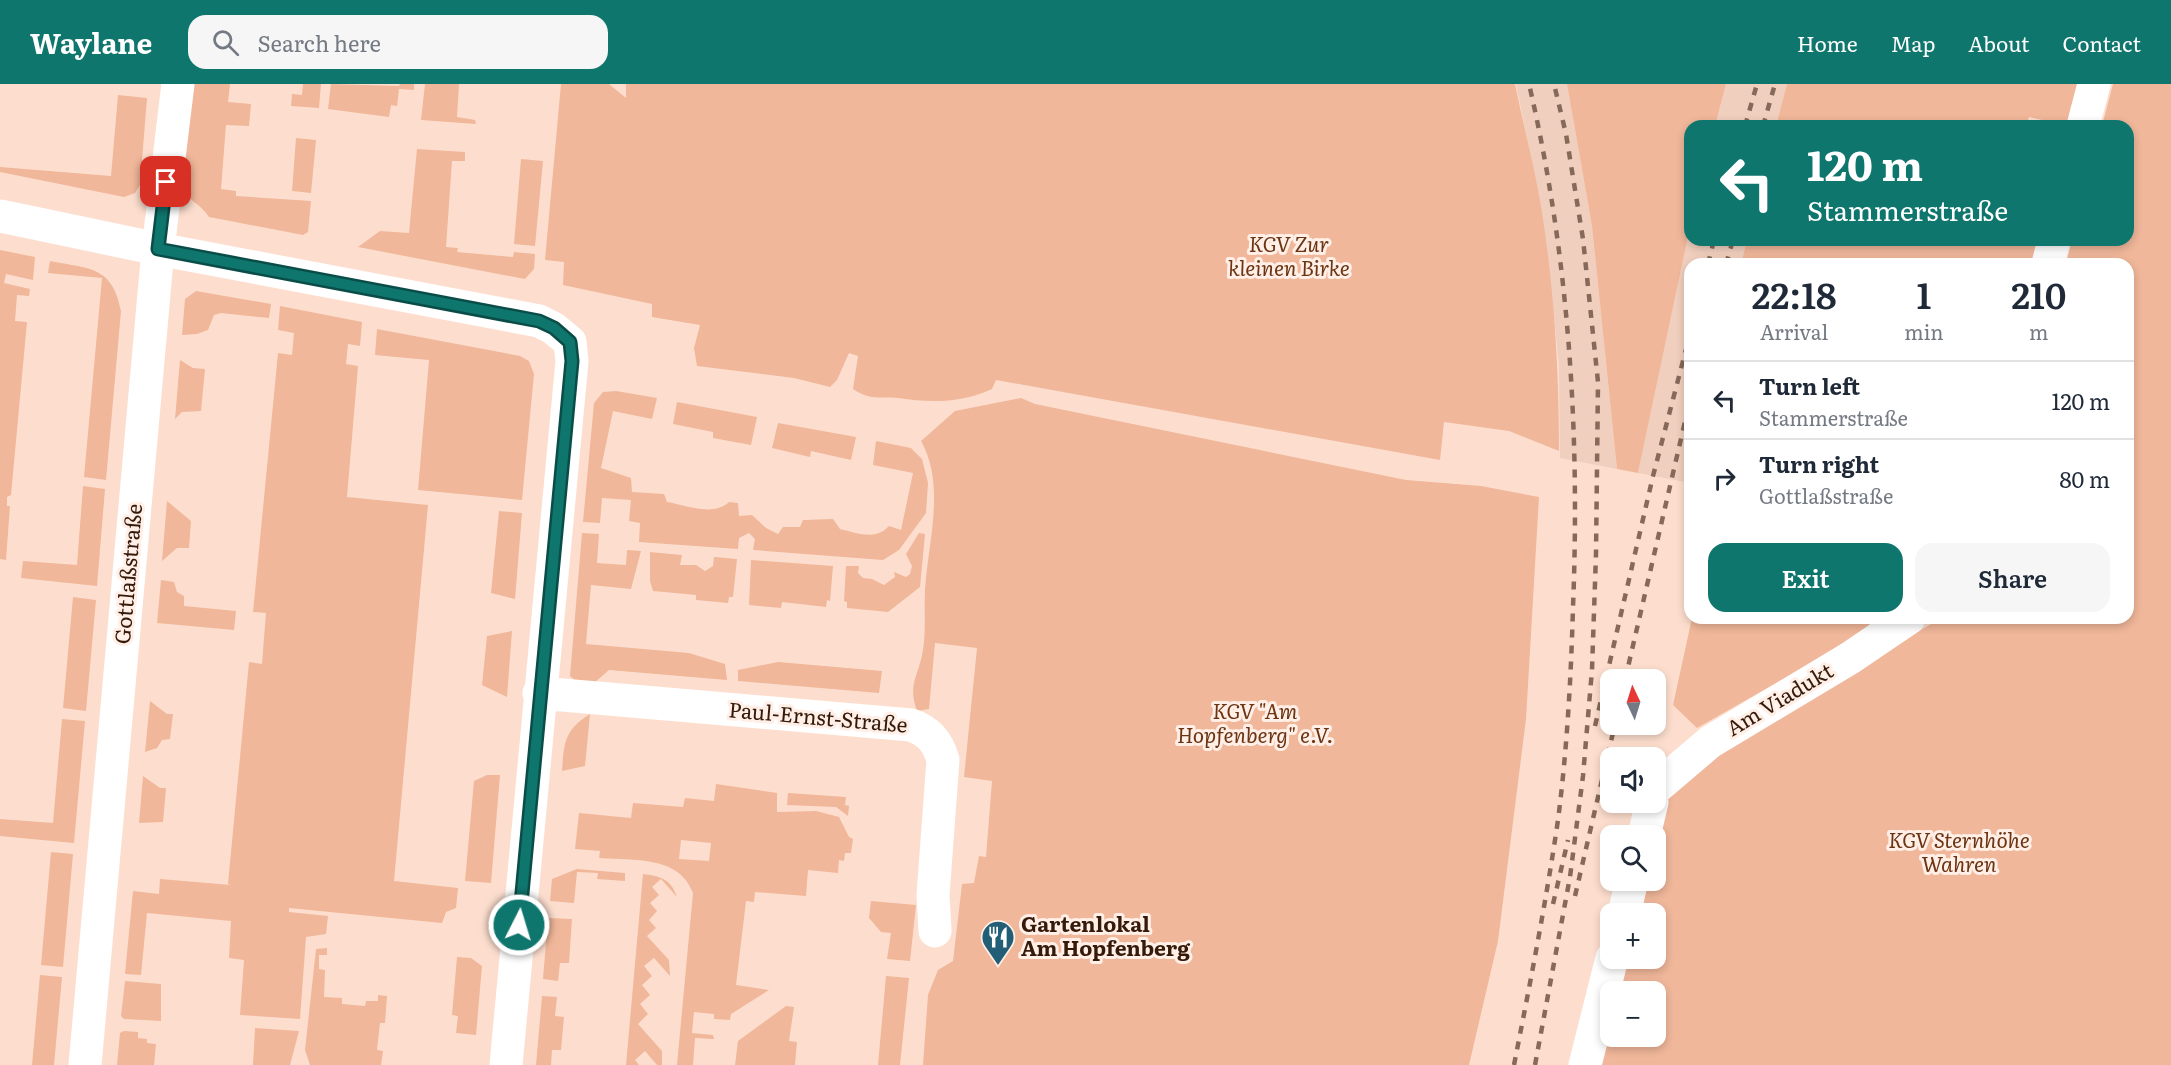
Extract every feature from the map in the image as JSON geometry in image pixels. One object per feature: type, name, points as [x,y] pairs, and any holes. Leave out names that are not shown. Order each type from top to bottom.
[{"type":"street","name":"Gottlaßstraße","points":[[85,1065],[158,249],[177,84]]},
{"type":"street","points":[[2085,120],[2094,84]]},
{"type":"street","points":[[0,216],[158,249],[539,321],[554,328],[570,342],[572,361],[539,693],[506,1065]]},
{"type":"street","name":"Am Viadukt","points":[[1666,779],[1710,742],[1850,658],[1900,624]]},
{"type":"street","name":"Paul-Ernst-Straße","points":[[539,693],[911,725],[920,728],[932,737],[944,760],[933,895],[935,931]]},
{"type":"street","points":[[1585,1065],[1609,969]]},
{"type":"shaded area","points":[[1516,84],[1567,84],[1592,226],[1617,469],[1560,458],[1559,365],[1551,289],[1540,201]]},
{"type":"shaded area","points":[[1726,84],[1787,84],[1778,120],[1717,120]]},
{"type":"shaded area","points":[[1686,246],[1746,246],[1742,258],[1684,258],[1684,482],[1638,473]]},
{"type":"green space","points":[[191,84],[230,84],[228,102],[251,104],[249,126],[226,125],[221,189],[236,191],[236,196],[311,201],[308,232],[303,235],[209,217],[181,190]]},
{"type":"green space","points":[[303,84],[321,84],[319,108],[291,106],[292,94],[302,95]]},
{"type":"green space","points":[[331,84],[399,86],[400,84],[414,84],[414,90],[399,89],[397,106],[391,105],[389,117],[328,109]]},
{"type":"green space","points":[[425,84],[459,84],[457,117],[475,120],[476,124],[421,120]]},
{"type":"green space","name":"KGV Zur kleinen Birke","points":[[561,84],[609,84],[626,98],[626,84],[1515,84],[1537,185],[1549,263],[1557,357],[1559,451],[1509,431],[1444,422],[1440,460],[996,380],[992,389],[981,394],[946,401],[870,397],[853,389],[858,356],[849,353],[837,380],[830,387],[794,378],[697,366],[694,348],[700,325],[652,317],[652,304],[563,285],[564,262],[545,260]]},
{"type":"green space","points":[[1567,84],[1726,84],[1717,120],[1684,120],[1684,246],[1686,246],[1638,473],[1617,469],[1592,226]]},
{"type":"green space","points":[[1787,84],[2078,84],[2069,120],[2042,120],[2029,117],[2028,120],[1778,120]]},
{"type":"green space","name":"KGV Sternhöhe Wahren","points":[[2113,84],[2171,84],[2171,1065],[1600,1065],[1604,1047],[1666,1047],[1666,981],[1620,981],[1622,969],[1666,969],[1666,903],[1638,903],[1642,891],[1666,891],[1666,825],[1658,825],[1661,813],[1666,813],[1666,802],[1680,775],[1931,624],[2134,624],[2134,258],[2068,258],[2070,246],[2134,246],[2134,120],[2104,120]]},
{"type":"green space","points":[[118,95],[147,98],[140,185],[135,193],[124,197],[0,172],[0,167],[111,176]]},
{"type":"green space","points":[[296,138],[316,140],[311,193],[292,191]]},
{"type":"green space","points":[[417,149],[465,152],[465,161],[452,161],[446,247],[458,248],[457,252],[513,257],[514,252],[535,254],[534,269],[525,279],[358,247],[380,231],[409,233]]},
{"type":"green space","points":[[521,159],[543,161],[535,246],[514,244]]},
{"type":"green space","points":[[1746,246],[2038,246],[2034,258],[1742,258]]},
{"type":"green space","points":[[0,250],[35,257],[33,280],[6,274],[4,283],[30,289],[29,296],[17,295],[15,321],[27,322],[11,495],[7,497],[7,506],[10,506],[6,560],[0,559]]},
{"type":"green space","points":[[50,261],[87,268],[105,277],[112,285],[121,311],[106,480],[84,477],[102,278],[48,273]]},
{"type":"green space","points":[[196,291],[271,304],[269,318],[221,313],[214,315],[208,330],[197,334],[182,335],[185,299]]},
{"type":"green space","points":[[280,306],[362,322],[360,346],[348,344],[346,364],[358,366],[347,497],[428,505],[394,881],[458,888],[456,908],[446,912],[442,923],[289,908],[289,912],[328,916],[326,934],[306,937],[300,1019],[240,1015],[244,960],[229,958],[231,921],[147,913],[141,975],[125,974],[133,891],[159,894],[160,879],[231,885],[228,884],[249,662],[262,664],[266,613],[253,612],[278,353],[292,355],[294,333],[278,330]]},
{"type":"green space","points":[[377,329],[520,356],[529,361],[534,374],[522,500],[418,490],[429,360],[375,355]]},
{"type":"green space","points":[[180,360],[193,368],[205,369],[201,411],[182,412],[175,419]]},
{"type":"green space","points":[[616,391],[657,398],[652,419],[613,411],[601,468],[631,478],[632,492],[664,494],[667,502],[699,509],[715,509],[729,502],[738,503],[739,516],[752,515],[766,528],[778,534],[783,527],[800,527],[803,520],[833,519],[840,529],[859,534],[872,535],[884,531],[889,526],[901,530],[913,473],[873,465],[876,441],[911,448],[922,459],[928,483],[926,513],[899,550],[883,560],[753,550],[755,539],[749,533],[739,538],[738,549],[639,542],[640,523],[629,521],[631,500],[602,498],[600,523],[583,522],[594,403],[603,392]]},
{"type":"green space","name":"KGV \"Am Hopfenberg\" e.V.","points":[[1021,398],[1035,404],[1406,480],[1481,486],[1539,497],[1526,719],[1498,941],[1469,1065],[923,1065],[928,995],[938,970],[953,961],[962,884],[974,883],[979,856],[986,857],[992,781],[964,777],[977,648],[935,643],[929,709],[917,711],[914,701],[913,686],[924,642],[925,590],[934,495],[933,476],[921,441],[955,411]]},
{"type":"green space","points":[[677,402],[757,417],[751,445],[713,438],[713,432],[673,424]]},
{"type":"green space","points":[[778,423],[856,437],[851,460],[811,451],[810,457],[772,448]]},
{"type":"green space","points":[[83,486],[105,489],[97,586],[21,578],[23,561],[77,565]]},
{"type":"green space","points":[[167,501],[191,521],[189,548],[177,548],[162,561]]},
{"type":"green space","points":[[499,511],[522,513],[515,599],[491,593]]},
{"type":"green space","points":[[582,533],[599,534],[597,563],[626,565],[627,550],[641,551],[631,589],[591,585],[586,644],[689,653],[725,664],[727,680],[609,670],[593,684],[577,682],[570,676]]},
{"type":"green space","points":[[919,533],[925,534],[920,587],[888,612],[847,608],[847,602],[844,601],[846,566],[859,566],[858,573],[863,578],[872,579],[884,585],[895,577],[894,572],[906,577],[910,574],[912,566],[906,554]]},
{"type":"green space","points":[[650,552],[682,555],[680,565],[696,565],[705,571],[713,566],[714,557],[737,559],[733,597],[729,597],[728,603],[696,600],[696,595],[653,591],[650,581]]},
{"type":"green space","points":[[751,560],[833,566],[830,601],[827,600],[826,607],[782,602],[781,608],[749,605]]},
{"type":"green space","points":[[161,580],[174,582],[177,592],[184,596],[184,606],[236,611],[234,630],[157,623]]},
{"type":"green space","points":[[73,597],[96,600],[86,711],[63,708]]},
{"type":"green space","points":[[1691,624],[1870,624],[1869,630],[1697,728],[1673,705]]},
{"type":"green space","points":[[512,631],[507,697],[482,685],[487,636]]},
{"type":"green space","points":[[778,662],[882,671],[879,693],[738,681],[738,670]]},
{"type":"green space","points":[[150,701],[167,714],[173,714],[170,739],[162,740],[157,748],[145,752]]},
{"type":"green space","points":[[590,714],[585,766],[562,771],[567,738],[575,726]]},
{"type":"green space","points":[[62,719],[85,721],[74,843],[0,836],[0,819],[53,823]]},
{"type":"green space","points":[[487,775],[500,775],[491,883],[465,881],[474,781]]},
{"type":"green space","points":[[143,776],[160,788],[166,788],[163,822],[139,823]]},
{"type":"green space","points":[[716,784],[777,793],[777,812],[816,811],[839,817],[849,837],[853,839],[851,853],[845,853],[844,861],[839,860],[838,873],[808,870],[806,896],[755,892],[754,902],[746,901],[736,985],[769,990],[731,1014],[730,1020],[714,1019],[714,1014],[694,1012],[692,1033],[713,1035],[714,1039],[695,1038],[693,1065],[677,1065],[693,893],[677,872],[666,866],[640,860],[599,858],[600,851],[575,849],[579,813],[631,818],[633,803],[683,807],[685,798],[714,801]],"holes":[[[681,840],[711,843],[709,861],[679,859]]]},
{"type":"green space","points":[[788,793],[846,797],[845,805],[849,806],[848,816],[836,807],[787,805]]},
{"type":"green space","points":[[51,852],[73,854],[63,967],[41,965]]},
{"type":"green space","points":[[577,869],[625,873],[625,881],[597,879],[598,873],[577,872],[574,903],[550,901],[552,879]]},
{"type":"green space","points":[[643,874],[664,879],[672,886],[677,897],[661,879],[652,887],[659,895],[650,903],[657,911],[649,920],[656,928],[647,936],[669,960],[670,976],[654,958],[644,966],[652,976],[642,985],[650,995],[640,1004],[648,1014],[638,1024],[662,1051],[662,1065],[657,1065],[645,1051],[635,1060],[639,1065],[626,1065]]},
{"type":"green space","points":[[871,901],[916,905],[910,961],[887,959],[891,933],[881,932],[869,918]]},
{"type":"green space","points":[[548,918],[572,919],[569,963],[560,963],[558,981],[543,979]]},
{"type":"green space","points":[[327,948],[327,955],[319,955],[319,969],[325,970],[324,997],[342,998],[342,1004],[365,1006],[366,1001],[378,1001],[378,995],[387,996],[385,1023],[380,1023],[377,1050],[383,1051],[381,1065],[310,1065],[305,1050],[316,949]]},
{"type":"green space","points":[[457,957],[471,958],[482,966],[476,1035],[456,1033],[458,1016],[452,1015]]},
{"type":"green space","points":[[40,975],[62,977],[54,1065],[32,1065]]},
{"type":"green space","points":[[886,976],[909,978],[900,1065],[878,1065]]},
{"type":"green space","points":[[125,981],[161,984],[161,1021],[124,1019],[121,1016]]},
{"type":"green space","points":[[542,996],[557,997],[555,1016],[564,1017],[561,1050],[552,1050],[551,1065],[536,1065]]},
{"type":"green space","points":[[786,1006],[794,1007],[789,1041],[797,1042],[795,1065],[735,1065],[738,1041]]},
{"type":"green space","points":[[255,1028],[299,1031],[290,1065],[253,1065]]},
{"type":"green space","points":[[138,1032],[138,1038],[147,1039],[147,1043],[156,1044],[154,1065],[117,1065],[120,1033]]},
{"type":"railway","points":[[1514,1065],[1558,820],[1570,687],[1575,541],[1575,475],[1569,344],[1554,214],[1529,84]]},
{"type":"railway","points":[[1535,1065],[1570,877],[1583,776],[1592,670],[1596,554],[1598,382],[1583,239],[1566,134],[1554,84]]},
{"type":"railway","points":[[1747,120],[1757,84]]},
{"type":"railway","points":[[1765,120],[1775,84]]},
{"type":"railway","points":[[1710,258],[1712,246]]},
{"type":"railway","points":[[1728,258],[1731,246]]},
{"type":"railway","points":[[1595,726],[1653,476],[1684,357]]},
{"type":"railway","points":[[1628,669],[1684,426]]},
{"type":"railway","points":[[1575,896],[1612,735]]},
{"type":"railway","points":[[1553,904],[1568,840]]},
{"type":"place","name":"Gartenlokal Am Hopfenberg","points":[[998,966]]},
{"type":"route","points":[[166,182],[158,249],[539,321],[554,328],[570,342],[572,361],[519,925]]}]
